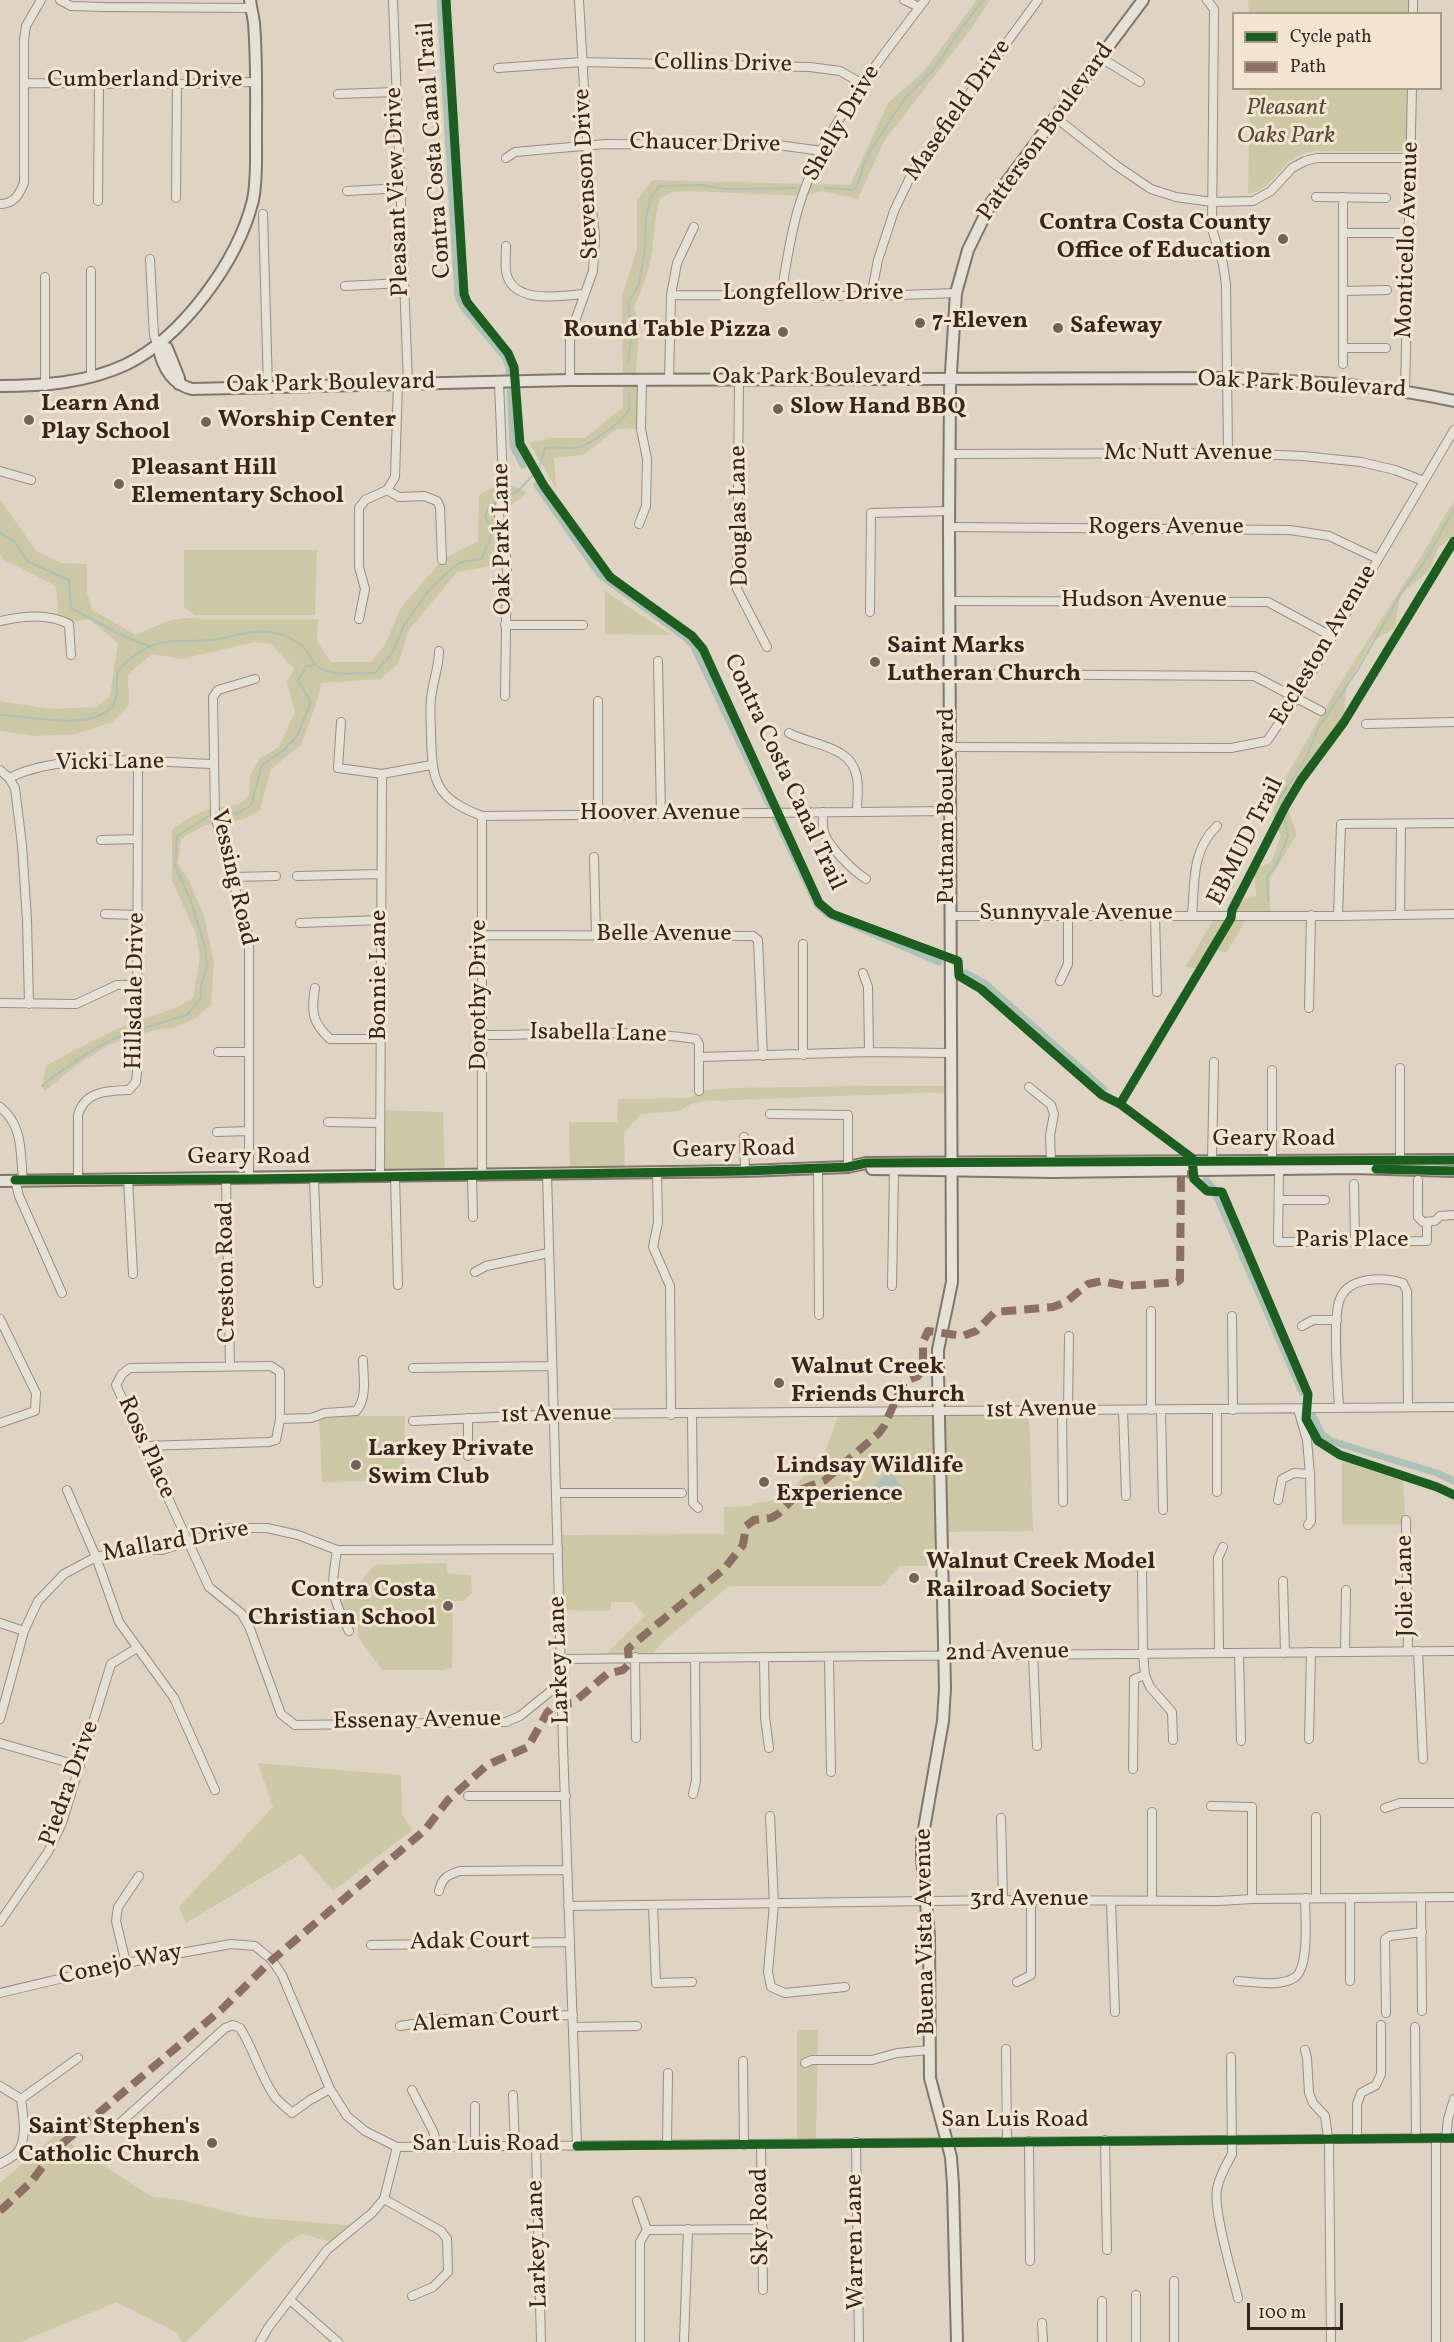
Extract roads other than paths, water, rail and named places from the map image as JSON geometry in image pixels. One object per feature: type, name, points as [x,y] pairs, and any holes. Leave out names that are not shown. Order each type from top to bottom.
[{"type":"street","points":[[25,83],[26,26],[41,0]]},
{"type":"street","points":[[0,386],[45,386],[91,376],[125,365],[158,345],[197,304],[214,282],[236,247],[253,199],[256,166],[256,82],[251,4],[168,3],[71,6],[60,0]]},
{"type":"street","name":"Pleasant View Drive","points":[[387,490],[395,477],[403,383],[402,188],[395,92],[393,0]]},
{"type":"street","name":"Stevenson Drive","points":[[570,380],[570,335],[593,271],[595,236],[587,146],[579,0]]},
{"type":"street","points":[[904,0],[919,7]]},
{"type":"street","name":"Shelly Drive","points":[[781,296],[799,204],[822,151],[861,83],[925,0]]},
{"type":"street","name":"Masefield Drive","points":[[871,296],[878,260],[890,221],[914,169],[1038,0]]},
{"type":"street","name":"Patterson Boulevard","points":[[951,378],[956,293],[968,250],[991,203],[1143,0]]},
{"type":"street","points":[[1207,0],[1214,9],[1212,229],[1223,264],[1226,284],[1228,453]]},
{"type":"street","points":[[1101,58],[1140,82]]},
{"type":"street","name":"Collins Drive","points":[[498,69],[582,62],[810,67],[840,71],[861,83]]},
{"type":"street","name":"Cumberland Drive","points":[[0,204],[7,204],[18,197],[24,183],[25,83],[256,82]]},
{"type":"street","points":[[98,201],[99,83]]},
{"type":"street","points":[[176,198],[177,84]]},
{"type":"street","name":"Monticello Avenue","points":[[1405,391],[1408,182],[1412,158],[1412,90]]},
{"type":"street","points":[[338,94],[395,92]]},
{"type":"street","points":[[1055,117],[1117,166],[1151,189],[1176,197],[1212,202],[1253,201],[1263,197],[1293,168],[1305,161],[1317,158],[1412,158]]},
{"type":"street","name":"Chaucer Drive","points":[[506,158],[515,152],[605,144],[778,145],[822,151]]},
{"type":"street","points":[[347,190],[402,188]]},
{"type":"street","points":[[1316,197],[1386,198]]},
{"type":"street","points":[[1343,197],[1343,364]]},
{"type":"street","points":[[263,214],[268,387]]},
{"type":"street","points":[[669,380],[670,295],[677,263],[694,227]]},
{"type":"street","points":[[1344,233],[1407,233]]},
{"type":"street","points":[[506,246],[506,271],[516,290],[545,296],[584,294]]},
{"type":"street","points":[[150,259],[154,336],[158,345]]},
{"type":"street","points":[[91,271],[91,376]]},
{"type":"street","points":[[45,277],[45,386]]},
{"type":"street","points":[[345,286],[403,283]]},
{"type":"street","points":[[1343,291],[1386,290]]},
{"type":"street","name":"Longfellow Drive","points":[[670,295],[871,296],[956,293]]},
{"type":"street","name":"Oak Park Boulevard","points":[[158,345],[166,348],[179,378],[179,384],[192,389],[570,380],[1228,378],[1318,382],[1405,391],[1454,401]]},
{"type":"street","points":[[1343,348],[1386,348]]},
{"type":"street","name":"Putnam Boulevard","points":[[951,378],[949,454],[951,1167]]},
{"type":"street","points":[[639,524],[646,506],[647,459],[641,429],[642,380]]},
{"type":"street","name":"Douglas Lane","points":[[740,380],[737,589],[767,647]]},
{"type":"street","name":"Oak Park Lane","points":[[505,696],[507,563],[499,515],[507,382]]},
{"type":"street","name":"Eccleston Avenue","points":[[949,747],[1231,748],[1268,741],[1297,697],[1454,430]]},
{"type":"street","name":"Mc Nutt Avenue","points":[[949,454],[1228,453],[1303,456],[1361,462],[1395,470],[1424,481]]},
{"type":"street","points":[[0,471],[31,480]]},
{"type":"street","points":[[359,619],[365,590],[359,567],[359,508],[365,500],[387,490],[399,496],[424,496],[437,501],[440,507],[442,560]]},
{"type":"street","points":[[870,612],[871,513],[949,511]]},
{"type":"street","name":"Rogers Avenue","points":[[949,527],[1290,530],[1329,536],[1378,560]]},
{"type":"street","name":"Hudson Avenue","points":[[949,601],[1268,602],[1331,636]]},
{"type":"street","points":[[0,621],[24,616],[52,618],[69,624],[71,655]]},
{"type":"street","points":[[506,626],[583,626]]},
{"type":"street","points":[[341,722],[338,768],[382,774],[431,765],[431,695],[439,665],[440,651]]},
{"type":"street","points":[[658,661],[661,815]]},
{"type":"street","points":[[949,674],[1254,676],[1321,711]]},
{"type":"street","name":"Vessing Road","points":[[249,1179],[249,938],[215,816],[212,764],[214,693],[255,679]]},
{"type":"street","points":[[598,701],[598,815]]},
{"type":"street","points":[[1366,724],[1454,722]]},
{"type":"street","points":[[789,733],[801,740],[837,750],[846,756],[854,767],[857,778],[857,811]]},
{"type":"street","name":"Vicki Lane","points":[[9,778],[26,770],[79,762],[212,764]]},
{"type":"street","name":"Hillsdale Drive","points":[[78,1179],[78,1115],[80,1108],[94,1094],[129,1090],[136,1082],[138,762]]},
{"type":"street","name":"Hoover Avenue","points":[[431,765],[441,790],[450,800],[461,808],[482,816],[949,811]]},
{"type":"street","points":[[0,770],[15,788],[22,845],[27,920],[29,1004]]},
{"type":"street","name":"Bonnie Lane","points":[[380,1177],[382,774]]},
{"type":"street","points":[[823,812],[823,830],[827,839],[855,873],[866,879]]},
{"type":"street","name":"Dorothy Drive","points":[[474,1217],[481,1035],[482,816]]},
{"type":"street","points":[[1338,916],[1341,824],[1454,823]]},
{"type":"street","points":[[1400,915],[1401,824]]},
{"type":"street","points":[[1192,915],[1196,857],[1210,832],[1217,826]]},
{"type":"street","points":[[101,840],[138,839]]},
{"type":"street","points":[[594,857],[596,936]]},
{"type":"street","points":[[297,876],[381,874]]},
{"type":"street","points":[[232,877],[276,876]]},
{"type":"street","points":[[105,914],[138,915]]},
{"type":"street","name":"Sunnyvale Avenue","points":[[950,916],[1454,914]]},
{"type":"street","points":[[1060,981],[1068,964],[1068,915]]},
{"type":"street","points":[[1155,915],[1157,992]]},
{"type":"street","points":[[1309,1008],[1311,915]]},
{"type":"street","points":[[300,923],[381,920]]},
{"type":"street","name":"Belle Avenue","points":[[481,935],[753,936],[758,940],[763,1056]]},
{"type":"street","points":[[803,944],[803,1055]]},
{"type":"street","points":[[863,973],[868,987],[869,1052]]},
{"type":"street","points":[[0,1003],[76,1004],[117,985],[138,985]]},
{"type":"street","points":[[315,988],[312,1005],[314,1019],[320,1030],[330,1039],[382,1039]]},
{"type":"street","name":"Isabella Lane","points":[[481,1035],[679,1036],[696,1039],[699,1044],[699,1057]]},
{"type":"street","points":[[218,1052],[249,1052]]},
{"type":"street","points":[[699,1091],[699,1057],[869,1052],[950,1053]]},
{"type":"street","points":[[1212,1161],[1215,1062]]},
{"type":"street","points":[[1400,1068],[1400,1165]]},
{"type":"street","name":"Paris Place","points":[[1272,1070],[1279,1200],[1278,1242],[1427,1241],[1427,1222]]},
{"type":"street","points":[[1029,1087],[1052,1105],[1054,1114],[1050,1135],[1051,1162]]},
{"type":"street","points":[[0,1107],[9,1116],[18,1135],[23,1155],[19,1196],[62,1293]]},
{"type":"street","points":[[770,1114],[848,1115],[848,1167]]},
{"type":"street","points":[[328,1122],[380,1123]]},
{"type":"street","points":[[217,1132],[249,1131]]},
{"type":"street","points":[[744,1137],[745,1171]]},
{"type":"street","name":"Geary Road","points":[[0,1181],[745,1171],[818,1169],[866,1163],[1160,1171],[1276,1165],[1400,1165],[1454,1160]]},
{"type":"street","name":"Geary Road","points":[[848,1167],[894,1171],[1051,1162],[1212,1161],[1276,1165]]},
{"type":"street","name":"Geary Road","points":[[1400,1165],[1454,1171]]},
{"type":"street","name":"Buena Vista Avenue","points":[[951,1167],[952,1282],[938,1350],[944,1655],[943,1721],[922,1840],[927,1901],[930,2078],[951,2157],[957,2342]]},
{"type":"street","points":[[818,1169],[819,1315]]},
{"type":"street","points":[[892,1286],[894,1171]]},
{"type":"street","points":[[657,1172],[658,1222],[652,1247],[670,1286],[671,1414]]},
{"type":"street","name":"Larkey Lane","points":[[547,1174],[577,2146]]},
{"type":"street","points":[[395,1177],[398,1285]]},
{"type":"street","points":[[314,1178],[318,1283]]},
{"type":"street","points":[[128,1179],[133,1274]]},
{"type":"street","name":"Creston Road","points":[[226,1179],[230,1366]]},
{"type":"street","points":[[1418,1180],[1418,1217],[1423,1222],[1435,1221],[1440,1216],[1454,1215]]},
{"type":"street","points":[[1354,1184],[1355,1242]]},
{"type":"street","points":[[1279,1200],[1325,1200]]},
{"type":"street","points":[[475,1272],[486,1266],[548,1253]]},
{"type":"street","points":[[1339,1408],[1337,1320],[1340,1299],[1345,1290],[1361,1281],[1395,1281],[1406,1287],[1408,1407]]},
{"type":"street","points":[[1151,1311],[1151,1410]]},
{"type":"street","points":[[1232,1316],[1233,1410]]},
{"type":"street","points":[[0,1319],[2,1329],[36,1393],[35,1411],[0,1424]]},
{"type":"street","points":[[1302,1326],[1313,1320],[1337,1320]]},
{"type":"street","points":[[1063,1502],[1069,1336]]},
{"type":"street","points":[[280,1419],[311,1418],[325,1413],[356,1411],[364,1397],[363,1360]]},
{"type":"street","points":[[145,1446],[269,1442],[278,1438],[280,1372],[271,1366],[230,1366]]},
{"type":"street","name":"Ross Place","points":[[230,1366],[130,1368],[122,1374],[116,1385],[209,1587],[241,1613],[249,1626],[281,1714],[295,1725]]},
{"type":"street","points":[[413,1368],[552,1366]]},
{"type":"street","name":"1st Avenue","points":[[413,1421],[553,1415],[1454,1407]]},
{"type":"street","points":[[1298,1409],[1307,1440],[1310,1474],[1311,1521],[1308,1525]]},
{"type":"street","points":[[1124,1410],[1126,1496]]},
{"type":"street","points":[[1161,1410],[1162,1510]]},
{"type":"street","points":[[1217,1410],[1217,1492]]},
{"type":"street","points":[[692,1414],[693,1503],[698,1508]]},
{"type":"street","points":[[468,1418],[468,1456]]},
{"type":"street","points":[[1278,1500],[1282,1479],[1294,1473],[1310,1474]]},
{"type":"street","points":[[67,1490],[96,1557],[119,1622],[174,1698],[215,1790]]},
{"type":"street","points":[[557,1493],[682,1493]]},
{"type":"street","name":"Jolie Lane","points":[[1406,1520],[1408,1651]]},
{"type":"street","name":"Mallard Drive","points":[[0,1719],[24,1630],[38,1601],[64,1574],[96,1557],[129,1550],[162,1550],[230,1528],[267,1528],[298,1534],[337,1550],[558,1549]]},
{"type":"street","points":[[1219,1653],[1218,1558],[1223,1547]]},
{"type":"street","points":[[337,1550],[332,1589],[334,1602],[349,1631]]},
{"type":"street","points":[[1142,1567],[1145,1675],[1150,1688],[1172,1712],[1173,1740]]},
{"type":"street","points":[[1283,1581],[1284,1653]]},
{"type":"street","points":[[1345,1652],[1346,1590]]},
{"type":"street","points":[[0,1623],[24,1630]]},
{"type":"street","name":"Piedra Drive","points":[[0,1922],[48,1852],[62,1823],[111,1664],[137,1648]]},
{"type":"street","points":[[1418,1651],[1423,1759]]},
{"type":"street","name":"2nd Avenue","points":[[561,1659],[1454,1651]]},
{"type":"street","points":[[1239,1653],[1241,1741]]},
{"type":"street","points":[[1309,1738],[1311,1653]]},
{"type":"street","points":[[1033,1654],[1037,1746]]},
{"type":"street","points":[[635,1657],[636,1738]]},
{"type":"street","points":[[764,1657],[765,1717],[769,1748]]},
{"type":"street","points":[[829,1657],[831,1772]]},
{"type":"street","points":[[693,1794],[696,1781],[695,1658]]},
{"type":"street","points":[[1133,1769],[1134,1679],[1145,1675]]},
{"type":"street","name":"Essenay Avenue","points":[[295,1725],[506,1722],[520,1716],[562,1682]]},
{"type":"street","points":[[0,1743],[80,1766]]},
{"type":"street","points":[[468,1796],[566,1796]]},
{"type":"street","points":[[1385,1808],[1400,1803],[1454,1803]]},
{"type":"street","points":[[1211,1806],[1252,1807],[1252,1899]]},
{"type":"street","points":[[1152,1812],[1152,1899]]},
{"type":"street","points":[[770,1816],[774,1904],[768,1972],[771,1987],[785,1993],[845,1987]]},
{"type":"street","points":[[1316,1817],[1316,1898]]},
{"type":"street","points":[[1001,1818],[1003,1900]]},
{"type":"street","points":[[439,1891],[441,1881],[448,1874],[460,1871],[567,1870]]},
{"type":"street","points":[[126,1963],[116,1922],[118,1907],[139,1876]]},
{"type":"street","name":"3rd Avenue","points":[[568,1906],[1454,1897]]},
{"type":"street","points":[[1238,1981],[1276,1983],[1293,1979],[1300,1972],[1304,1961],[1305,1898]]},
{"type":"street","points":[[1421,1898],[1422,2011]]},
{"type":"street","points":[[1350,1899],[1350,1981]]},
{"type":"street","points":[[1017,1982],[1031,1975],[1031,1901]]},
{"type":"street","points":[[1111,1901],[1115,2012]]},
{"type":"street","points":[[653,1906],[656,1983],[692,1982]]},
{"type":"street","points":[[1386,2013],[1385,1940],[1390,1936],[1422,1932]]},
{"type":"street","name":"Adak Court","points":[[371,1945],[570,1942]]},
{"type":"street","name":"Conejo Way","points":[[0,1993],[126,1963],[223,1945],[244,1945]]},
{"type":"street","name":"San Luis Road","points":[[244,1945],[255,1946],[272,1960],[282,1975],[330,2089],[347,2116],[364,2131],[397,2147],[1450,2138]]},
{"type":"street","name":"Aleman Court","points":[[400,2026],[444,2019],[573,2015]]},
{"type":"street","points":[[118,2125],[225,2028],[232,2025],[240,2028],[250,2044],[269,2088],[292,2114],[310,2100],[330,2089]]},
{"type":"street","points":[[573,2027],[636,2025]]},
{"type":"street","points":[[1357,2139],[1357,2104],[1361,2093],[1376,2085],[1381,2074],[1381,2025]]},
{"type":"street","points":[[1415,2027],[1416,2138]]},
{"type":"street","points":[[1006,2049],[1007,2141]]},
{"type":"street","points":[[805,2063],[812,2060],[872,2060],[897,2053],[929,2050]]},
{"type":"street","points":[[1305,2050],[1309,2093],[1313,2103],[1324,2116],[1328,2139],[1331,2342]]},
{"type":"street","points":[[1231,2057],[1232,2154],[1217,2189],[1218,2207],[1238,2298]]},
{"type":"street","points":[[21,2099],[78,2058]]},
{"type":"street","points":[[743,2061],[744,2145]]},
{"type":"street","points":[[667,2145],[668,2073]]},
{"type":"street","points":[[0,2086],[21,2099]]},
{"type":"street","points":[[411,2090],[433,2130],[438,2148]]},
{"type":"street","points":[[513,2095],[515,2147]]},
{"type":"street","points":[[0,2164],[17,2152],[23,2136],[21,2099]]},
{"type":"street","points":[[1450,2138],[1448,2119],[1454,2099]]},
{"type":"street","points":[[475,2106],[475,2147]]},
{"type":"street","points":[[1436,2138],[1436,2342]]},
{"type":"street","points":[[1105,2140],[1107,2250]]},
{"type":"street","points":[[1029,2141],[1030,2261]]},
{"type":"street","name":"Warren Lane","points":[[856,2142],[859,2342]]},
{"type":"street","name":"Sky Road","points":[[761,2144],[763,2290]]},
{"type":"street","points":[[260,2342],[327,2250],[372,2213],[384,2199],[397,2147]]},
{"type":"street","name":"Larkey Lane","points":[[536,2147],[541,2342]]},
{"type":"street","points":[[384,2199],[441,2231],[447,2239],[448,2272],[433,2287],[412,2296]]},
{"type":"street","points":[[637,2201],[647,2230],[640,2242],[640,2342]]},
{"type":"street","points":[[684,2342],[688,2229]]},
{"type":"street","points":[[647,2230],[762,2229]]},
{"type":"street","points":[[1174,2281],[1174,2342]]},
{"type":"street","points":[[1136,2295],[1136,2342]]},
{"type":"street","points":[[290,2300],[338,2342]]},
{"type":"street","points":[[1102,2301],[1102,2342]]},
{"type":"street","points":[[1042,2322],[1043,2342]]},
{"type":"waterway","points":[[440,0],[458,297],[463,307],[504,356],[509,366],[513,446],[523,465]]},
{"type":"waterway","points":[[825,188],[854,190],[871,150],[904,99],[934,69],[983,0]]},
{"type":"waterway","points":[[628,363],[632,331],[628,304],[639,284],[645,248],[646,217],[651,197],[660,186],[701,185],[726,189],[796,188]]},
{"type":"waterway","points":[[539,469],[545,448],[579,447],[613,427],[629,409],[629,394]]},
{"type":"waterway","points":[[502,499],[519,490],[533,475]]},
{"type":"waterway","points":[[537,485],[600,575],[693,645],[817,905],[827,914],[939,962]]},
{"type":"waterway","points":[[0,715],[63,721],[76,721],[98,716],[114,706],[117,672],[144,649],[164,642],[212,640],[251,632],[267,632],[290,638],[303,647],[317,666],[330,672],[375,673],[393,652],[404,625],[429,590],[461,562],[481,559],[491,533],[485,516],[489,506],[497,502]]},
{"type":"waterway","points":[[1268,901],[1267,877],[1277,864],[1288,835],[1279,800],[1306,758],[1318,728],[1357,671],[1400,595],[1425,561],[1454,509]]},
{"type":"waterway","points":[[0,533],[14,541],[28,562],[69,580],[71,608],[125,637],[149,646]]},
{"type":"waterway","points":[[227,814],[239,813],[251,805],[262,765],[284,750],[297,736],[311,702],[298,681],[306,666],[314,665]]},
{"type":"waterway","points":[[147,1027],[187,1015],[201,998],[201,985],[207,968],[205,947],[191,901],[175,866],[177,836],[207,817]]},
{"type":"waterway","points":[[966,973],[986,984],[1104,1089]]},
{"type":"waterway","points":[[42,1086],[83,1056],[127,1033]]},
{"type":"waterway","points":[[1206,1180],[1213,1188],[1302,1392]]},
{"type":"waterway","points":[[1313,1416],[1322,1434],[1331,1441],[1437,1473],[1454,1481]]},
{"type":"place","name":"Contra Costa County Office of Education","points":[[1283,239]]},
{"type":"place","name":"7-Eleven","points":[[920,323]]},
{"type":"place","name":"Safeway","points":[[1058,328]]},
{"type":"place","name":"Round Table Pizza","points":[[783,332]]},
{"type":"place","name":"Slow Hand BBQ","points":[[778,409]]},
{"type":"place","name":"Learn And Play School","points":[[29,420]]},
{"type":"place","name":"Worship Center","points":[[206,422]]},
{"type":"place","name":"Pleasant Hill Elementary School","points":[[119,484]]},
{"type":"place","name":"Saint Marks Lutheran Church","points":[[875,662]]},
{"type":"place","name":"Walnut Creek Friends Church","points":[[779,1383]]},
{"type":"place","name":"Larkey Private Swim Club","points":[[356,1465]]},
{"type":"place","name":"Lindsay Wildlife Experience","points":[[764,1482]]},
{"type":"place","name":"Walnut Creek Model Railroad Society","points":[[914,1578]]},
{"type":"place","name":"Contra Costa Christian School","points":[[448,1606]]},
{"type":"place","name":"Saint Stephen's Catholic Church","points":[[212,2143]]},
{"type":"park label","name":"Pleasant Oaks Park","points":[[1286,124]]}]
